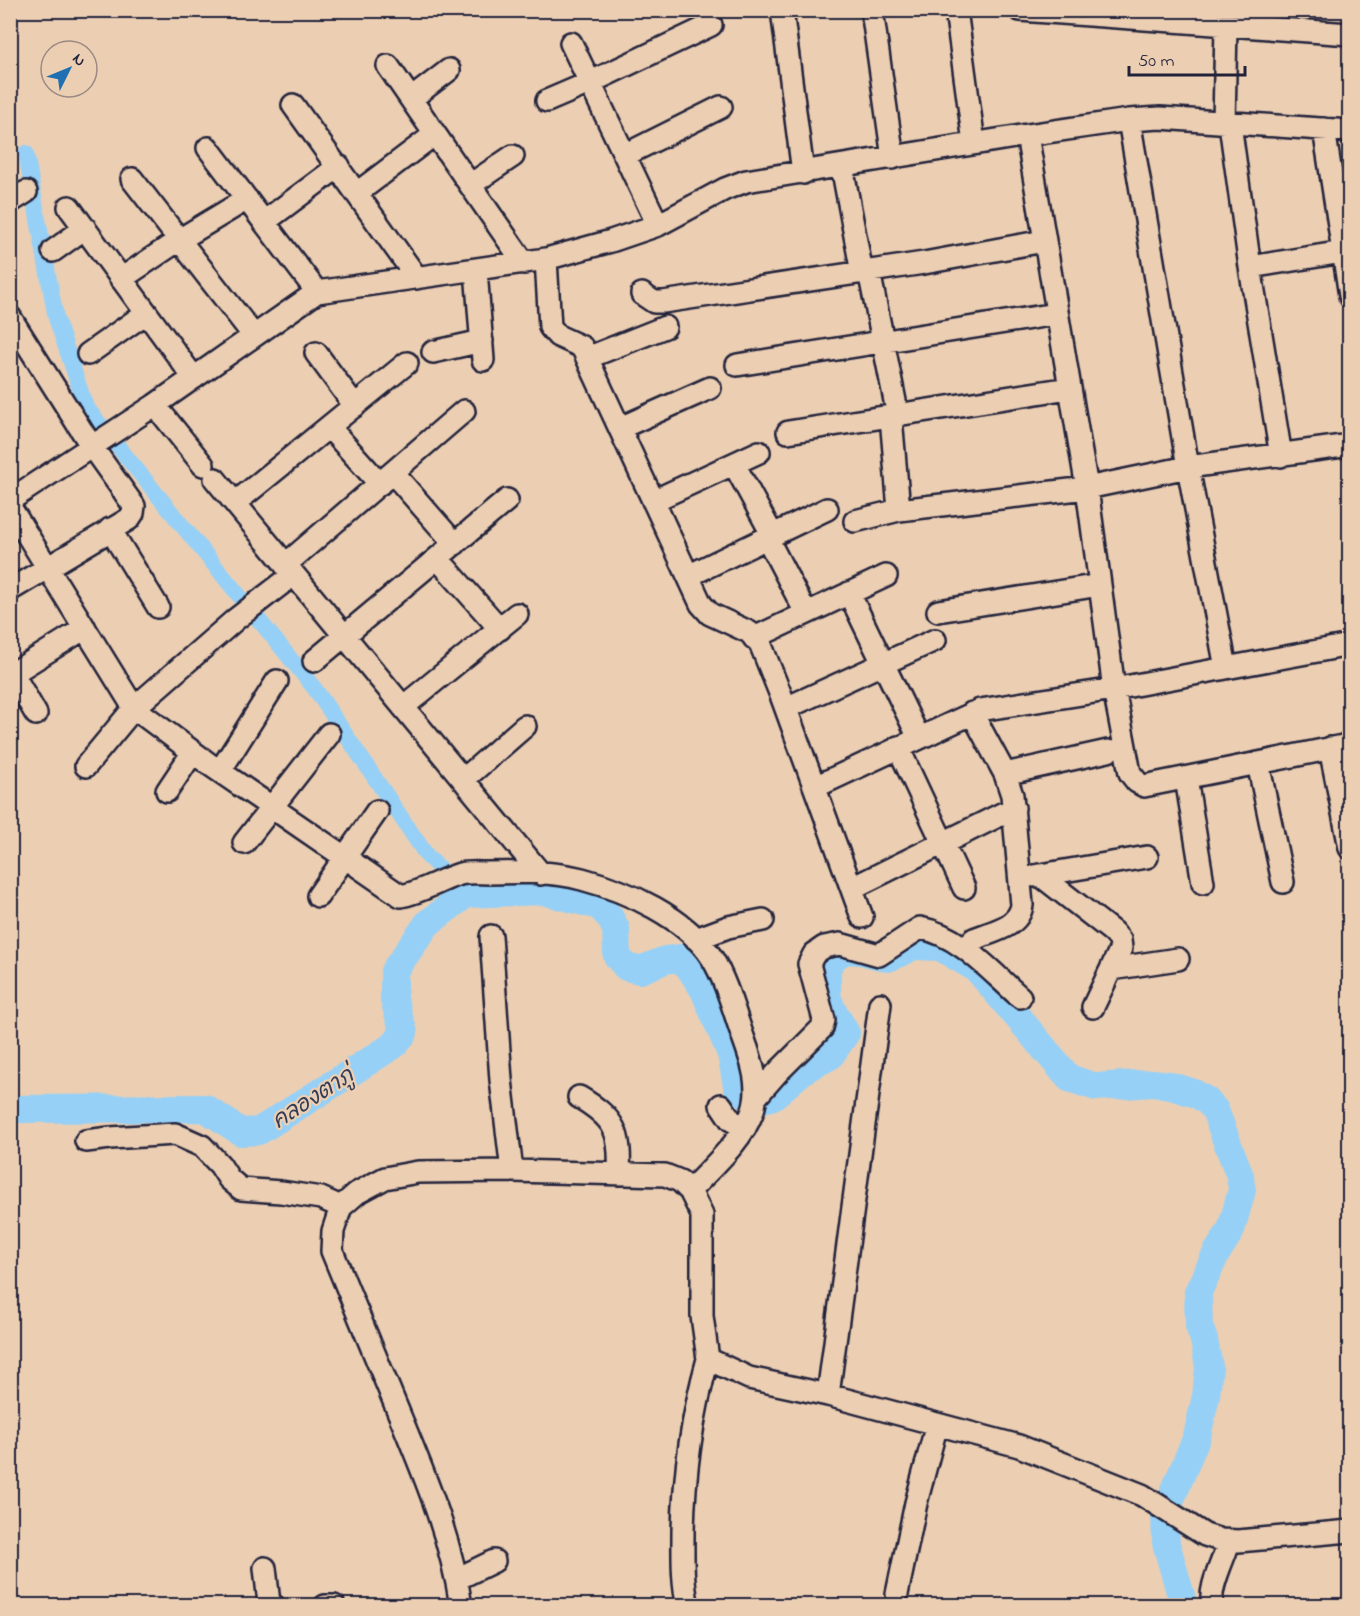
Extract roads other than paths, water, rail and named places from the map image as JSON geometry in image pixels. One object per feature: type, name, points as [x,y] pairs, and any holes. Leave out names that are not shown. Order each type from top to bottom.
[{"type":"street","points":[[782,10],[803,173]]},
{"type":"street","points":[[872,10],[894,158]]},
{"type":"street","points":[[956,10],[974,143]]},
{"type":"street","points":[[1020,10],[1350,34]]},
{"type":"street","points":[[547,101],[711,25]]},
{"type":"street","points":[[1226,25],[1227,124],[1281,456]]},
{"type":"street","points":[[571,43],[658,225]]},
{"type":"street","points":[[388,66],[524,263]]},
{"type":"street","points":[[411,99],[449,70]]},
{"type":"street","points":[[293,105],[339,166],[417,278]]},
{"type":"street","points":[[625,155],[721,107]]},
{"type":"street","points":[[10,500],[155,405],[317,292],[546,259],[658,225],[736,184],[974,143],[1129,120],[1160,118],[1350,131]]},
{"type":"street","points":[[1129,120],[1188,467],[1226,668]]},
{"type":"street","points":[[1324,129],[1350,296]]},
{"type":"street","points":[[357,193],[435,134]]},
{"type":"street","points":[[1027,135],[1087,488],[1114,689],[1130,773],[1137,782],[1144,786],[1339,746],[1350,848]]},
{"type":"street","points":[[208,148],[317,292]]},
{"type":"street","points":[[470,185],[513,156]]},
{"type":"street","points":[[264,222],[339,166]]},
{"type":"street","points":[[842,166],[883,342],[895,416],[899,510]]},
{"type":"street","points":[[132,179],[254,336]]},
{"type":"street","points":[[121,279],[179,240],[247,199]]},
{"type":"street","points":[[69,207],[194,378]]},
{"type":"street","points":[[53,251],[84,228]]},
{"type":"street","points":[[642,294],[654,302],[663,302],[865,272],[1044,241]]},
{"type":"street","points":[[1250,267],[1342,252]]},
{"type":"street","points":[[546,259],[550,327],[558,336],[582,347],[701,604],[710,614],[748,632],[760,643],[862,917]]},
{"type":"street","points":[[433,352],[483,351],[476,270]]},
{"type":"street","points":[[88,354],[146,313]]},
{"type":"street","points":[[737,365],[1056,314]]},
{"type":"street","points":[[10,590],[129,519],[134,513],[134,507],[105,438],[12,321]]},
{"type":"street","points":[[587,358],[665,327]]},
{"type":"street","points":[[316,353],[355,406]]},
{"type":"street","points":[[235,503],[407,363]]},
{"type":"street","points":[[620,428],[710,388]]},
{"type":"street","points":[[788,432],[1069,388]]},
{"type":"street","points":[[155,405],[541,874]]},
{"type":"street","points":[[86,765],[134,708],[257,602],[386,478],[464,411]]},
{"type":"street","points":[[329,427],[455,544]]},
{"type":"street","points":[[855,521],[899,510],[1087,488],[1188,467],[1350,445]]},
{"type":"street","points":[[653,501],[759,452]]},
{"type":"street","points":[[734,464],[806,613]]},
{"type":"street","points":[[314,661],[507,500]]},
{"type":"street","points":[[10,507],[134,708],[193,752],[401,896],[413,894],[436,882],[463,873],[524,871],[582,879],[644,901],[688,930],[711,957],[725,984],[753,1063],[756,1097]]},
{"type":"street","points":[[688,576],[827,509]]},
{"type":"street","points":[[110,529],[158,606]]},
{"type":"street","points":[[438,559],[500,629]]},
{"type":"street","points":[[754,638],[886,576]]},
{"type":"street","points":[[939,611],[1100,585]]},
{"type":"street","points":[[849,593],[919,738]]},
{"type":"street","points":[[403,707],[517,614]]},
{"type":"street","points":[[36,714],[11,672],[85,628]]},
{"type":"street","points":[[786,708],[935,640]]},
{"type":"street","points":[[815,787],[980,710],[1114,689],[1350,645]]},
{"type":"street","points":[[220,771],[277,681]]},
{"type":"street","points":[[972,713],[1005,774],[1031,876],[1021,914],[1014,922],[974,939]]},
{"type":"street","points":[[463,780],[525,726]]},
{"type":"street","points":[[244,843],[329,734]]},
{"type":"street","points":[[898,747],[964,888]]},
{"type":"street","points":[[1005,774],[1108,751]]},
{"type":"street","points":[[167,791],[193,752]]},
{"type":"street","points":[[1258,763],[1283,882]]},
{"type":"street","points":[[1186,778],[1203,883]]},
{"type":"street","points":[[852,888],[1014,808]]},
{"type":"street","points":[[318,896],[377,811]]},
{"type":"street","points":[[1031,876],[1147,857]]},
{"type":"street","points":[[1031,876],[1113,932],[1120,940],[1121,948],[1093,1008]]},
{"type":"street","points":[[696,939],[728,927],[763,920]]},
{"type":"street","points":[[690,1191],[745,1128],[756,1097],[777,1072],[822,1028],[824,1020],[809,964],[813,954],[824,947],[840,944],[879,955],[920,928],[931,930],[960,945],[1020,997]]},
{"type":"street","points":[[491,936],[501,1080],[512,1171]]},
{"type":"street","points":[[1111,969],[1178,959]]},
{"type":"street","points":[[828,1395],[880,1004]]},
{"type":"street","points":[[579,1097],[605,1114],[613,1126],[620,1146],[619,1174]]},
{"type":"street","points":[[721,1105],[731,1120],[745,1128]]},
{"type":"street","points":[[86,1142],[110,1138],[175,1134],[202,1146],[220,1165],[229,1179],[241,1189],[321,1198],[341,1207]]},
{"type":"street","points":[[461,1605],[444,1528],[332,1251],[333,1231],[341,1207],[357,1192],[385,1178],[418,1172],[512,1171],[665,1175],[680,1182],[690,1191],[702,1215],[702,1316],[708,1359],[697,1397],[684,1484],[682,1573],[688,1605]]},
{"type":"street","points":[[708,1359],[748,1378],[828,1395],[1019,1446],[1142,1495],[1205,1535],[1229,1541],[1350,1531]]},
{"type":"street","points":[[897,1594],[916,1503],[937,1424]]},
{"type":"street","points":[[1213,1605],[1211,1600],[1216,1576],[1225,1558],[1229,1541]]},
{"type":"street","points":[[457,1579],[494,1561]]},
{"type":"street","points":[[265,1568],[269,1603],[274,1605]]},
{"type":"street","points":[[325,1605],[334,1605]]},
{"type":"waterway","points":[[26,153],[56,318],[86,407],[315,689],[427,856],[466,894]]},
{"type":"waterway","name":"คลองตาภู่","points":[[10,1109],[205,1108],[241,1132],[259,1131],[394,1045],[404,1033],[394,1000],[394,971],[428,923],[466,894],[543,891],[599,906],[609,916],[616,929],[617,956],[626,967],[640,970],[665,960],[679,958],[689,967],[704,990],[731,1054],[737,1085],[747,1095],[760,1100],[773,1096],[805,1069],[830,1056],[846,1033],[827,996],[827,968],[834,957],[846,950],[888,958],[913,946],[940,947],[977,969],[1069,1078],[1096,1087],[1153,1083],[1168,1085],[1194,1093],[1206,1100],[1215,1110],[1240,1176],[1242,1190],[1231,1230],[1216,1254],[1198,1292],[1199,1326],[1209,1367],[1206,1396],[1197,1436],[1165,1514],[1166,1543],[1184,1606]]}]
